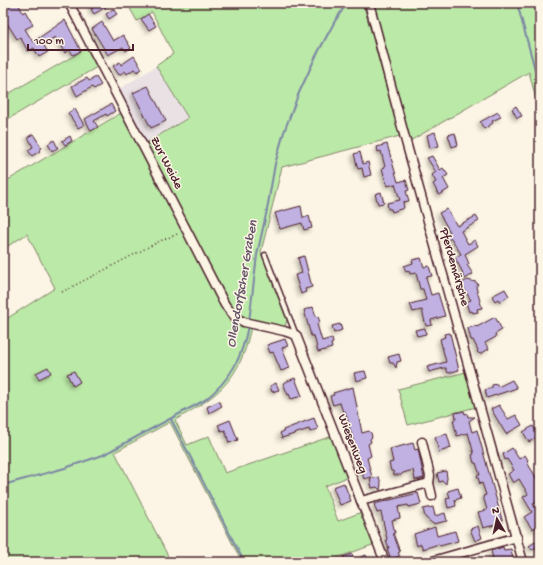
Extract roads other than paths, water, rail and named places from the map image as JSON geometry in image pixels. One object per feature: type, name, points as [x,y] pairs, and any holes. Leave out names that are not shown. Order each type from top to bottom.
[{"type":"street","name":"Zur Weide","points":[[69,3],[225,305],[236,318],[248,323],[296,335]]},
{"type":"street","name":"Pferdemärsche","points":[[369,3],[523,562]]},
{"type":"street","name":"Wiesenweg","points":[[296,335],[385,562]]},
{"type":"street","points":[[422,442],[430,476],[429,483],[432,496]]},
{"type":"street","points":[[361,501],[369,497],[429,483]]},
{"type":"street","points":[[429,562],[517,537]]},
{"type":"lane","name":"Wiesenweg","points":[[265,255],[296,335]]},
{"type":"waterway","name":"Ollendorfscher Graben","points":[[249,322],[257,255],[275,164],[284,132],[298,95],[316,56],[335,21],[347,3]]},
{"type":"waterway","points":[[517,3],[540,88]]},
{"type":"waterway","name":"Ollendorfscher Graben","points":[[3,485],[65,468],[103,455],[205,400],[222,384],[234,367],[239,358],[248,326]]},
{"type":"waterway","points":[[171,419],[244,562]]}]
